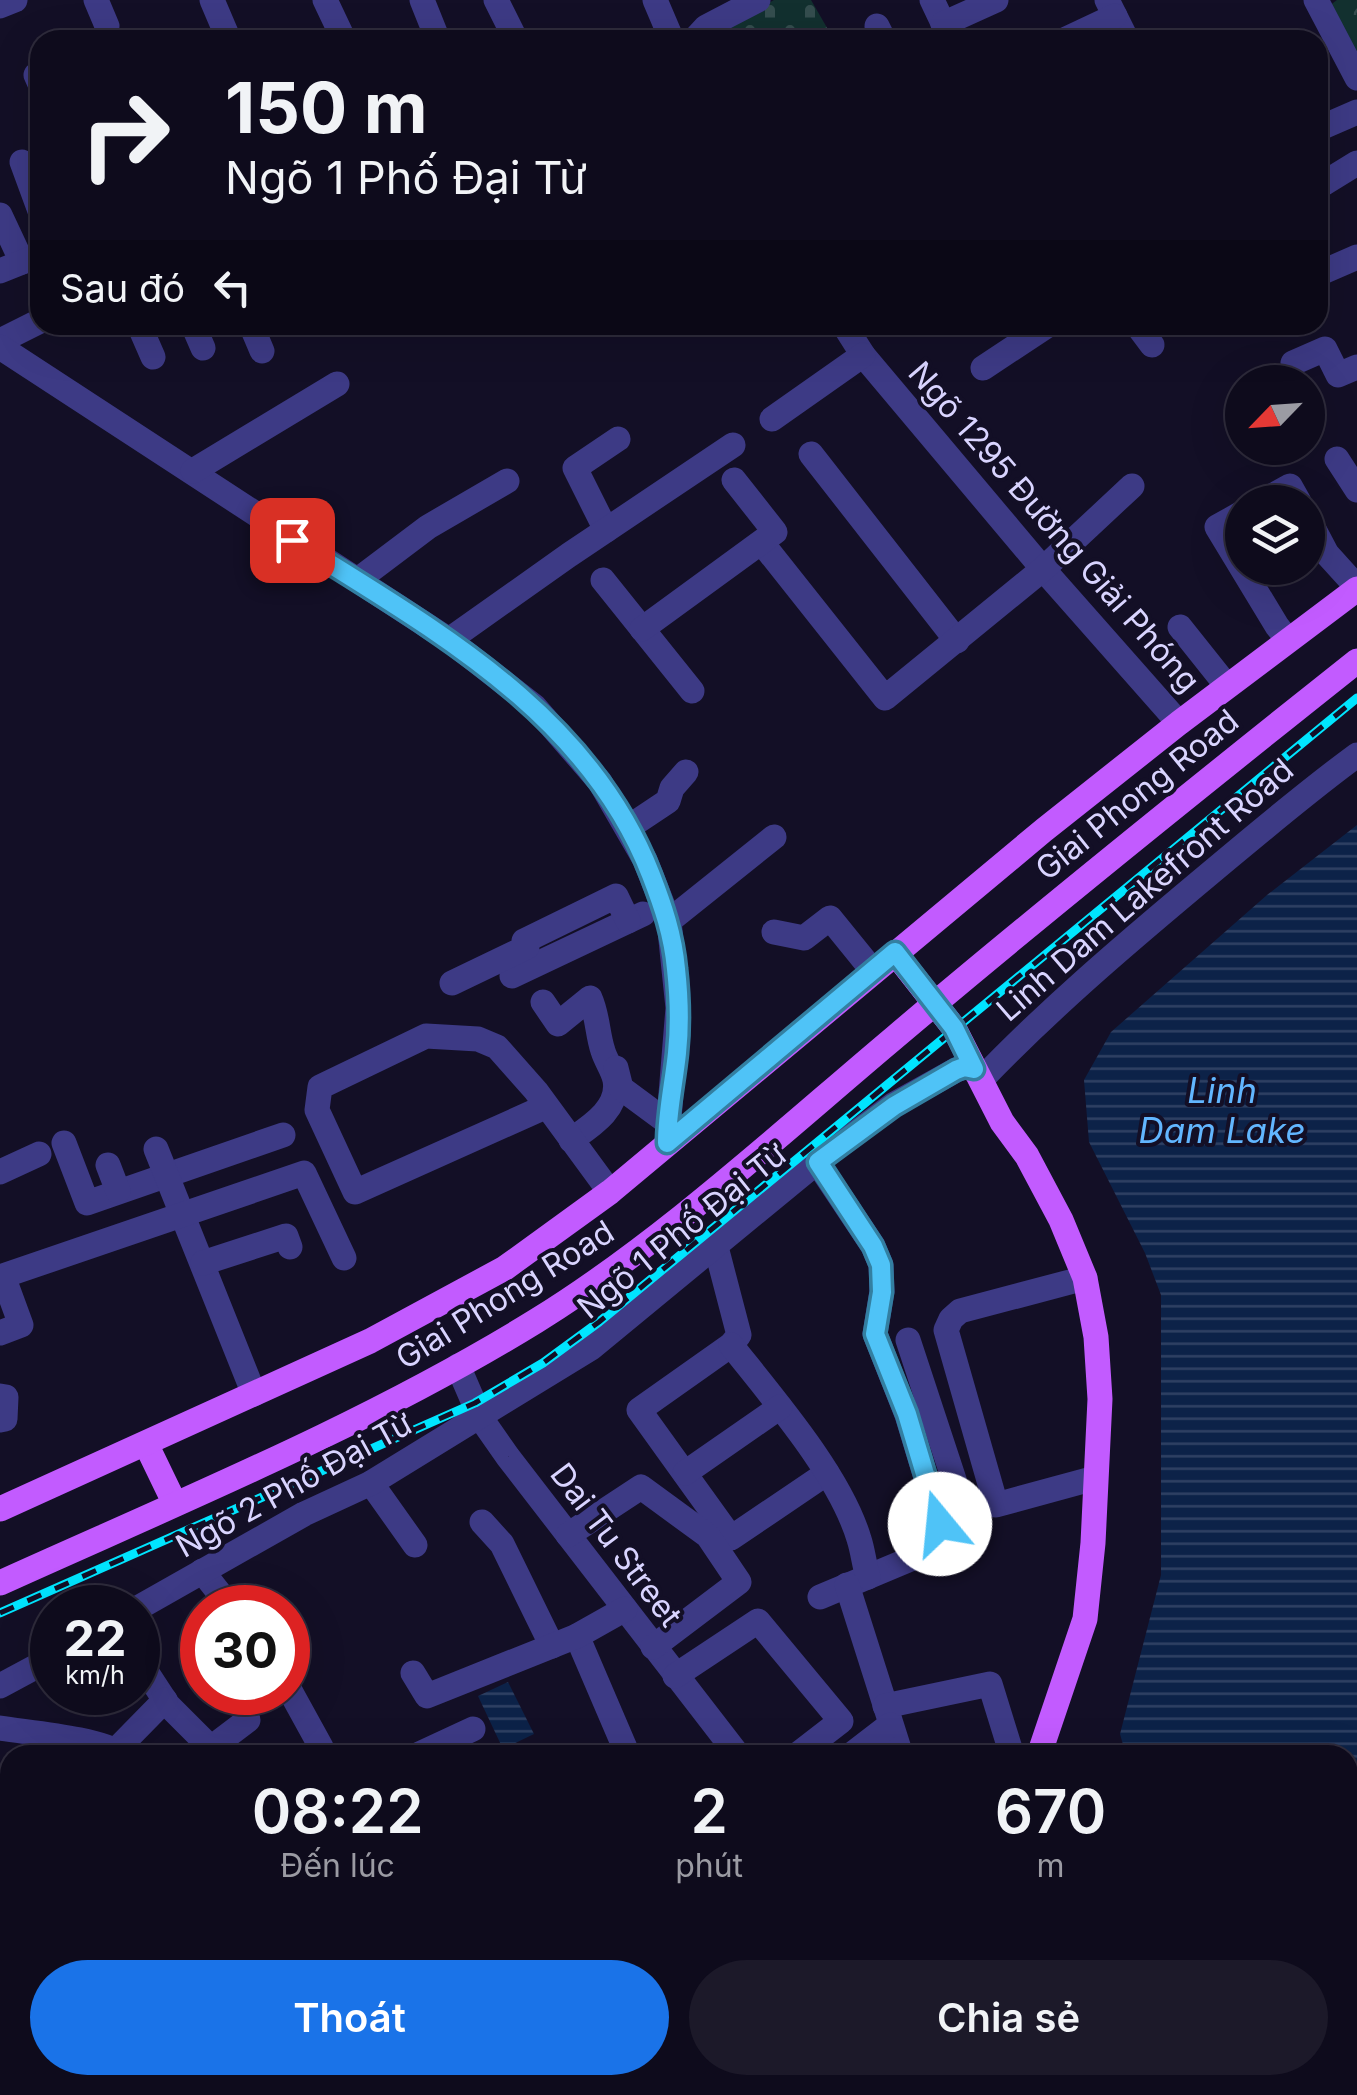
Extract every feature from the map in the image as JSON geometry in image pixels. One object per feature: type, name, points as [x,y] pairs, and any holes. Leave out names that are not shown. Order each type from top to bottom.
[{"type":"main road","name":"Giai Phong Road","points":[[0,1509],[370,1341],[506,1268],[610,1192],[667,1132],[1179,722],[1288,640],[1354,597]]},
{"type":"main road","name":"Giai Phong Road","points":[[0,1583],[402,1399],[539,1320],[635,1252],[1051,904],[1357,661]]},
{"type":"main road","points":[[895,952],[954,1028],[1002,1122],[1027,1156],[1061,1220],[1085,1278],[1096,1336],[1099,1383],[1093,1543],[1085,1619],[1036,1745]]},
{"type":"main road","points":[[146,1444],[175,1504]]},
{"type":"street","points":[[0,6],[15,0]]},
{"type":"street","points":[[96,0],[107,26]]},
{"type":"street","points":[[212,0],[225,30]]},
{"type":"street","points":[[326,0],[340,30]]},
{"type":"street","points":[[422,0],[434,30]]},
{"type":"street","points":[[496,0],[511,30]]},
{"type":"street","points":[[655,0],[668,30]]},
{"type":"street","points":[[704,30],[758,0]]},
{"type":"street","points":[[932,0],[946,30]]},
{"type":"street","points":[[950,30],[996,0]]},
{"type":"street","points":[[1316,0],[1356,71]]},
{"type":"street","points":[[1079,30],[1111,8]]},
{"type":"street","points":[[1328,125],[1357,112]]},
{"type":"street","points":[[22,162],[30,184]]},
{"type":"street","points":[[1328,181],[1357,163]]},
{"type":"street","points":[[0,215],[21,263]]},
{"type":"street","points":[[1328,273],[1357,257]]},
{"type":"street","points":[[30,327],[0,344],[260,519],[449,640],[534,706],[600,782],[629,827],[666,913],[678,1008],[667,1132]]},
{"type":"street","points":[[144,335],[154,357]]},
{"type":"street","points":[[255,335],[262,351]]},
{"type":"street","name":"Ngõ 1295 Đường Giải Phóng","points":[[852,335],[864,356],[1043,570],[1179,722]]},
{"type":"street","points":[[983,368],[1033,335]]},
{"type":"street","points":[[1294,363],[1325,348],[1338,375],[1357,366]]},
{"type":"street","points":[[772,419],[864,356]]},
{"type":"street","points":[[193,471],[337,384]]},
{"type":"street","points":[[606,530],[575,468],[618,439]]},
{"type":"street","points":[[449,640],[733,445]]},
{"type":"street","points":[[811,454],[957,640]]},
{"type":"street","points":[[1338,459],[1357,490]]},
{"type":"street","points":[[359,579],[428,526],[507,480]]},
{"type":"street","points":[[642,629],[775,532],[734,480]]},
{"type":"street","points":[[762,542],[885,698],[1043,570],[1132,486]]},
{"type":"street","points":[[1325,551],[1354,597]]},
{"type":"street","points":[[603,580],[692,692]]},
{"type":"street","points":[[1253,585],[1288,640]]},
{"type":"street","points":[[1180,626],[1227,686]]},
{"type":"street","name":"Linh Dam Lakefront Road","points":[[978,1074],[1162,913],[1312,788],[1357,756]]},
{"type":"street","points":[[629,827],[668,801],[672,788],[686,772]]},
{"type":"street","points":[[512,976],[628,921],[666,913],[774,837]]},
{"type":"street","points":[[452,983],[526,946],[524,941],[616,896],[628,921]]},
{"type":"street","points":[[774,932],[804,938],[830,918],[872,970]]},
{"type":"street","points":[[543,1002],[558,1024],[590,998],[597,1013],[602,1049],[615,1080],[614,1096],[600,1120],[571,1140]]},
{"type":"street","points":[[546,1106],[355,1192],[317,1110],[320,1086],[426,1036],[478,1039],[496,1047],[546,1106],[610,1192]]},
{"type":"street","name":"Ngõ 1 Phố Đại Từ","points":[[480,1417],[488,1408],[591,1348],[818,1162],[894,1106],[956,1070],[964,1067],[978,1074]]},
{"type":"street","points":[[616,1068],[620,1088],[667,1132]]},
{"type":"street","points":[[64,1143],[87,1203],[283,1135]]},
{"type":"street","points":[[156,1148],[254,1394]]},
{"type":"street","points":[[0,1172],[39,1154]]},
{"type":"street","points":[[818,1162],[873,1246],[881,1265],[882,1292],[875,1334],[907,1414],[940,1524],[932,1550],[820,1597]]},
{"type":"street","points":[[108,1165],[118,1191]]},
{"type":"street","points":[[0,1333],[20,1325],[2,1277],[304,1173],[344,1258]]},
{"type":"street","points":[[203,1262],[286,1236],[290,1247]]},
{"type":"street","points":[[716,1247],[739,1335],[731,1345],[639,1410],[732,1538],[827,1474]]},
{"type":"street","points":[[1085,1278],[960,1311],[946,1330],[996,1506],[1095,1478]]},
{"type":"street","points":[[908,1340],[965,1513],[940,1524]]},
{"type":"street","points":[[731,1345],[827,1474],[858,1536],[858,1581],[898,1745]]},
{"type":"street","name":"Dai Tu Street","points":[[458,1366],[480,1417],[730,1745]]},
{"type":"street","points":[[0,1396],[6,1397],[5,1419],[0,1420]]},
{"type":"street","points":[[685,1473],[780,1406]]},
{"type":"street","name":"Ngõ 2 Phố Đại Từ","points":[[160,1595],[304,1514],[371,1483],[480,1417]]},
{"type":"street","points":[[371,1483],[415,1546]]},
{"type":"street","points":[[568,1535],[642,1487],[708,1536],[739,1582],[653,1647]]},
{"type":"street","points":[[482,1522],[502,1544],[552,1646]]},
{"type":"street","points":[[202,1571],[213,1585]]},
{"type":"street","points":[[412,1673],[427,1696],[577,1636],[624,1609]]},
{"type":"street","points":[[676,1676],[758,1620],[841,1721],[810,1745]]},
{"type":"street","points":[[577,1636],[624,1745]]},
{"type":"street","points":[[0,1686],[30,1668]]},
{"type":"street","points":[[860,1745],[888,1715],[990,1684],[1009,1745]]},
{"type":"street","points":[[160,1694],[208,1745]]},
{"type":"street","points":[[125,1745],[164,1700]]},
{"type":"street","points":[[304,1715],[321,1745]]},
{"type":"street","points":[[215,1745],[248,1720]]},
{"type":"street","points":[[0,1728],[61,1745]]},
{"type":"street","points":[[439,1745],[473,1729]]},
{"type":"green space","points":[[774,0],[811,0],[828,30],[722,30]]},
{"type":"green space","points":[[1337,0],[1357,0],[1357,53],[1329,6]]},
{"type":"water","name":"Linh Dam Lake","points":[[1357,825],[1357,1745],[1123,1745],[1120,1734],[1161,1575],[1161,1295],[1145,1253],[1089,1142],[1084,1080],[1111,1032],[1267,895]]},
{"type":"water","points":[[508,1682],[534,1734],[511,1745],[501,1745],[478,1696]]},
{"type":"railway","points":[[0,1613],[475,1403],[543,1363],[599,1322],[1357,698]]},
{"type":"route","points":[[292,540],[359,579],[449,640],[534,706],[600,782],[629,827],[669,921],[676,968],[677,1050],[667,1143],[895,952],[954,1028],[974,1069],[956,1070],[894,1106],[818,1162],[873,1246],[881,1265],[882,1292],[875,1334],[907,1414],[940,1524]]}]
